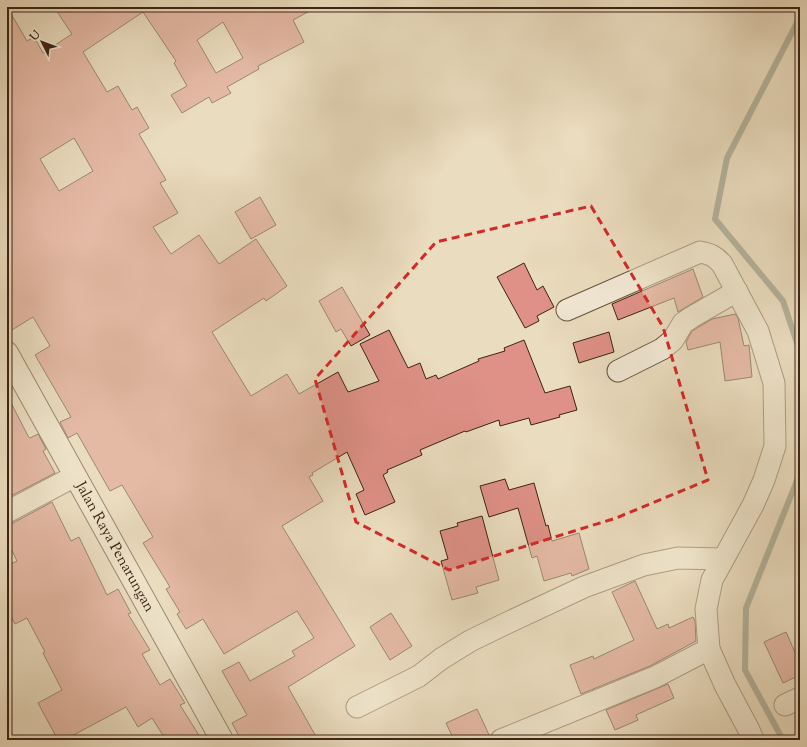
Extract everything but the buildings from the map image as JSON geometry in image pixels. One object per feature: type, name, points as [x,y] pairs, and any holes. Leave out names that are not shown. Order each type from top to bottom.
[{"type":"main road","name":"Jalan Raya Penarungan","points":[[7,353],[222,740]]},
{"type":"street","points":[[567,310],[700,252],[716,257],[722,264],[758,331],[774,383],[775,446],[764,480],[753,505],[712,580],[706,609],[709,649],[725,685],[753,740]]},
{"type":"street","points":[[618,371],[662,349],[673,340],[684,323],[737,291]]},
{"type":"street","points":[[7,512],[75,476]]},
{"type":"street","points":[[357,707],[418,676],[441,659],[470,641],[507,622],[584,587],[644,565],[678,558],[723,559]]},
{"type":"street","points":[[502,740],[655,677],[709,649]]},
{"type":"highlighted area","points":[[591,206],[663,327],[708,480],[616,518],[449,570],[356,522],[315,379],[436,242]]},
{"type":"waterway","points":[[800,17],[727,158],[715,219],[783,301],[800,352]]},
{"type":"waterway","points":[[783,740],[745,670],[746,608],[796,483],[800,469]]}]
